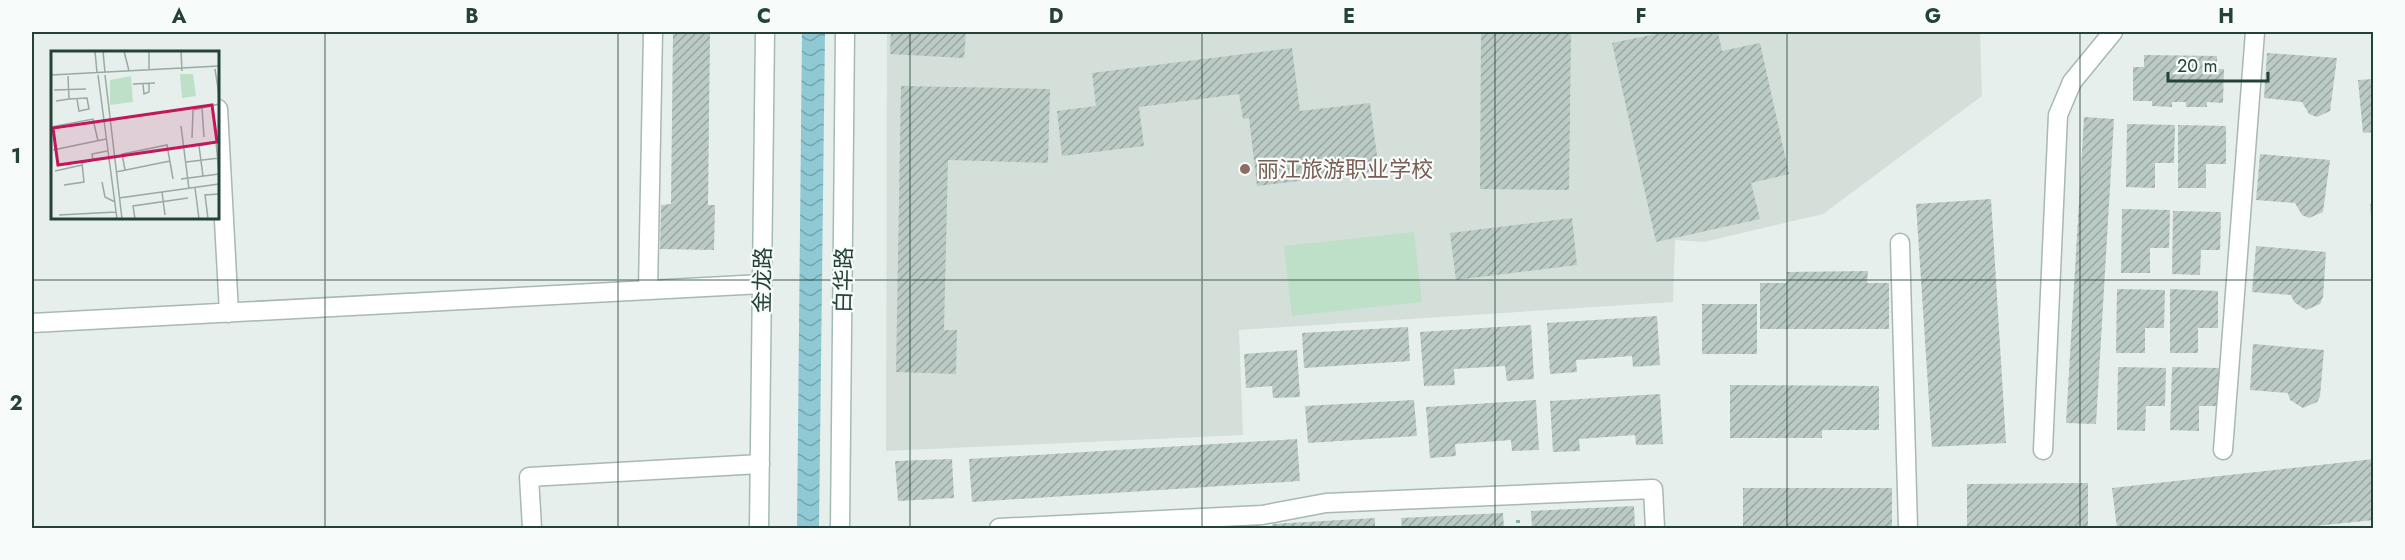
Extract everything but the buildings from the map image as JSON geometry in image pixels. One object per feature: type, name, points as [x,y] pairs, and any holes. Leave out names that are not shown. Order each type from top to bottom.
[{"type":"main road","points":[[648,290],[653,32]]},
{"type":"main road","name":"金龙路","points":[[759,528],[765,32]]},
{"type":"main road","name":"白华路","points":[[840,528],[845,32]]},
{"type":"main road","points":[[2043,450],[2058,115],[2072,82],[2113,32]]},
{"type":"main road","points":[[2223,450],[2255,32]]},
{"type":"main road","points":[[219,128],[229,313]]},
{"type":"main road","points":[[1900,243],[1908,528]]},
{"type":"main road","points":[[32,323],[762,284]]},
{"type":"main road","points":[[532,528],[529,477],[760,464]]},
{"type":"main road","points":[[999,528],[1262,515],[1326,503],[1653,489],[1655,528]]},
{"type":"shaded area","name":"丽江旅游职业学校","points":[[887,32],[1980,32],[1982,96],[1823,214],[1704,242],[1675,240],[1673,302],[1239,330],[1243,435],[886,451]]},
{"type":"green space","points":[[1414,232],[1422,302],[1292,316],[1284,246]]},
{"type":"water","points":[[802,32],[825,32],[819,528],[797,528]]},
{"type":"place","name":"丽江旅游职业学校","points":[[1245,169]]}]
